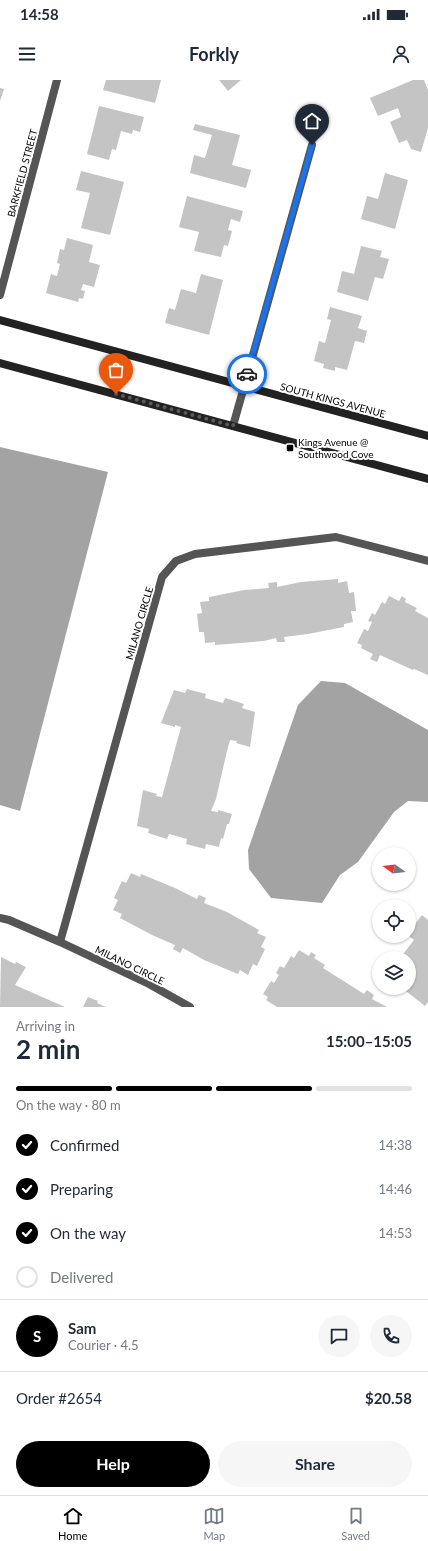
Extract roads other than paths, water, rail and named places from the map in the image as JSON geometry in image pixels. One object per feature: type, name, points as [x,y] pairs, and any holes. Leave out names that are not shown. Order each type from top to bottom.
[{"type":"main road","name":"SOUTH KINGS AVENUE","points":[[0,320],[428,436]]},
{"type":"main road","points":[[0,363],[428,479]]},
{"type":"street","name":"BARKFIELD STREET","points":[[0,295],[57,80]]},
{"type":"street","points":[[233,426],[312,145]]},
{"type":"street","name":"MILANO CIRCLE","points":[[60,942],[162,577],[176,560],[194,554],[336,538],[428,561]]},
{"type":"street","name":"MILANO CIRCLE","points":[[0,918],[9,920],[60,942],[149,984],[190,1007]]},
{"type":"place","name":"Kings Avenue @ Southwood Cove","points":[[290,448]]}]
